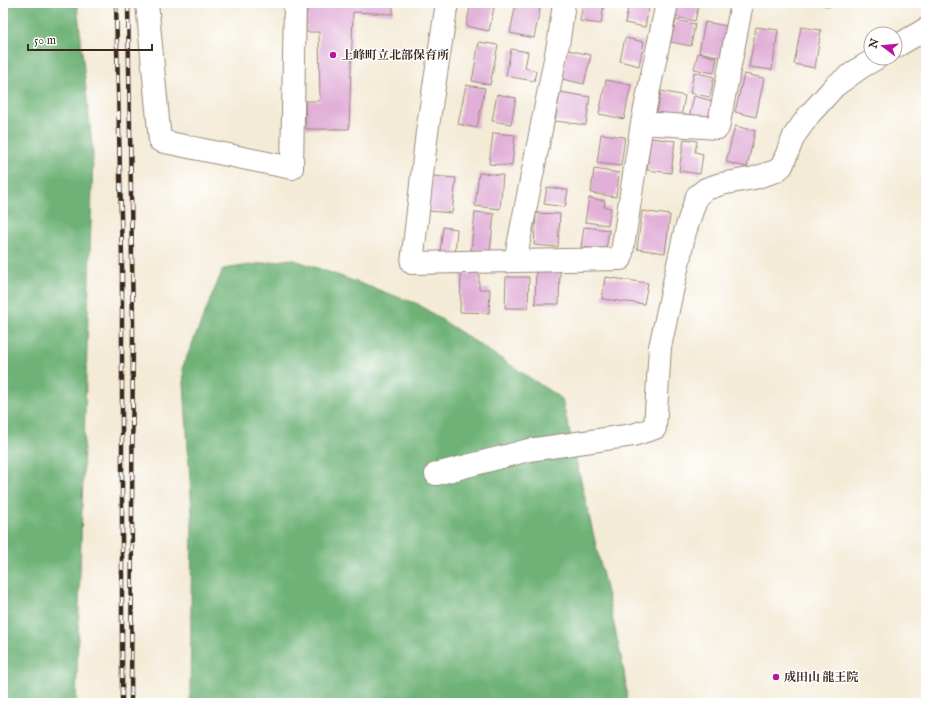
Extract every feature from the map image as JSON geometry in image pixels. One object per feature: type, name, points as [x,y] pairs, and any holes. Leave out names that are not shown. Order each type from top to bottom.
[{"type":"street","points":[[147,3],[160,142],[292,168],[295,3]]},
{"type":"street","points":[[447,3],[427,132],[412,264],[621,259],[642,123],[667,3]]},
{"type":"street","points":[[515,261],[559,39],[564,3]]},
{"type":"street","points":[[642,123],[718,128],[742,3]]},
{"type":"street","points":[[903,42],[926,29]]},
{"type":"street","points":[[436,474],[529,450],[633,435],[655,428],[660,347],[685,232],[697,196],[706,189],[722,184],[754,178],[776,171],[782,166],[794,136],[809,116],[835,86],[863,66]]},
{"type":"green space","points":[[3,3],[77,3],[93,155],[76,703],[3,703]]},
{"type":"green space","points":[[292,259],[418,304],[562,399],[608,597],[624,671],[628,703],[190,703],[192,513],[183,366],[223,269]]},
{"type":"building","points":[[307,3],[393,3],[393,14],[353,12],[349,129],[306,129],[305,101],[320,101],[319,32],[306,32]]},
{"type":"building","points":[[471,3],[495,3],[489,31],[466,26]]},
{"type":"building","points":[[516,3],[541,4],[534,38],[510,33]]},
{"type":"building","points":[[583,3],[604,3],[601,24],[580,21]]},
{"type":"building","points":[[629,3],[650,3],[645,27],[625,23]]},
{"type":"building","points":[[674,3],[699,3],[695,21],[671,16]]},
{"type":"building","points":[[779,3],[795,3],[794,7]]},
{"type":"building","points":[[815,3],[831,3],[830,7]]},
{"type":"building","points":[[676,20],[695,24],[691,46],[671,42]]},
{"type":"building","points":[[705,22],[727,26],[720,57],[699,52]]},
{"type":"building","points":[[756,27],[778,30],[772,70],[749,67]]},
{"type":"building","points":[[801,27],[821,30],[815,68],[794,64]]},
{"type":"building","points":[[625,38],[644,42],[639,66],[620,61]]},
{"type":"building","points":[[479,42],[498,45],[490,85],[472,81]]},
{"type":"building","points":[[511,49],[528,52],[525,68],[536,71],[534,81],[506,76]]},
{"type":"building","points":[[568,50],[591,55],[584,84],[562,79]]},
{"type":"building","points":[[698,53],[717,58],[714,73],[694,69]]},
{"type":"building","points":[[694,72],[714,77],[710,97],[690,93]]},
{"type":"building","points":[[744,74],[764,78],[756,117],[735,112]]},
{"type":"building","points":[[606,80],[631,85],[624,119],[599,114]]},
{"type":"building","points":[[466,85],[485,88],[477,128],[458,124]]},
{"type":"building","points":[[661,91],[685,96],[681,117],[657,112]]},
{"type":"building","points":[[560,92],[590,97],[586,125],[555,121]]},
{"type":"building","points":[[497,94],[516,98],[511,124],[492,121]]},
{"type":"building","points":[[694,96],[713,101],[709,122],[689,118]]},
{"type":"building","points":[[735,126],[755,131],[747,167],[726,162]]},
{"type":"building","points":[[493,133],[515,135],[512,166],[489,164]]},
{"type":"building","points":[[601,134],[625,137],[621,166],[597,163]]},
{"type":"building","points":[[651,138],[675,141],[671,173],[647,170]]},
{"type":"building","points":[[684,139],[697,141],[695,152],[703,154],[700,174],[679,171]]},
{"type":"building","points":[[594,169],[619,173],[616,197],[591,193]]},
{"type":"building","points":[[479,173],[503,175],[500,209],[475,206]]},
{"type":"building","points":[[432,176],[456,178],[452,213],[428,211]]},
{"type":"building","points":[[547,187],[568,190],[565,207],[544,204]]},
{"type":"building","points":[[589,198],[605,201],[604,207],[611,208],[608,225],[585,222]]},
{"type":"building","points":[[642,211],[670,215],[665,253],[637,249]]},
{"type":"building","points":[[475,212],[494,214],[490,252],[471,250]]},
{"type":"building","points":[[536,213],[560,214],[558,247],[534,245]]},
{"type":"building","points":[[443,227],[457,229],[455,254],[440,252]]},
{"type":"building","points":[[584,227],[609,230],[606,250],[581,247]]},
{"type":"building","points":[[536,270],[560,270],[559,304],[535,304]]},
{"type":"building","points":[[461,273],[479,273],[479,289],[490,289],[489,313],[460,312]]},
{"type":"building","points":[[506,277],[529,277],[528,308],[505,308]]},
{"type":"building","points":[[605,277],[648,283],[644,304],[602,299]]},
{"type":"railway","points":[[116,3],[122,259],[122,703]]},
{"type":"railway","points":[[128,3],[133,324],[131,703]]},
{"type":"place","name":"上峰町立北部保育所","points":[[333,55]]},
{"type":"place","name":"成田山 龍王院","points":[[776,677]]}]
